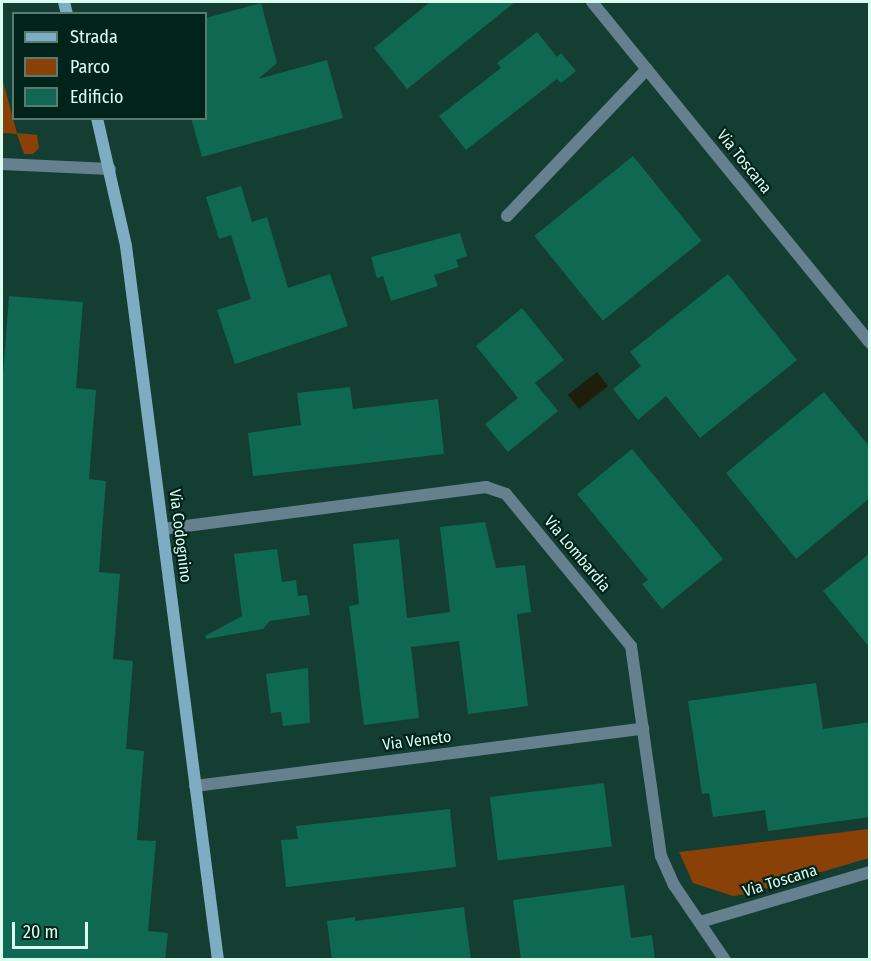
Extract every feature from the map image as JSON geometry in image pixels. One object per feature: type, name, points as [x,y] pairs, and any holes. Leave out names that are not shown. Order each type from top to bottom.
[{"type":"street","name":"Via Toscana","points":[[592,2],[870,343]]},
{"type":"street","points":[[507,216],[647,69]]},
{"type":"street","name":"Via Codognino","points":[[98,120],[126,246],[218,960]]},
{"type":"street","points":[[2,164],[110,169]]},
{"type":"street","name":"Via Lombardia","points":[[162,529],[496,488],[506,494],[631,646],[661,856],[674,885],[725,960]]},
{"type":"street","name":"Via Veneto","points":[[195,786],[643,729]]},
{"type":"street","name":"Via Toscana","points":[[700,922],[870,872]]},
{"type":"green space","points":[[2,78],[17,133],[37,135],[39,148],[33,154],[24,154],[17,134],[2,133]]},
{"type":"green space","points":[[869,829],[869,858],[747,894],[733,896],[693,883],[679,852]]},
{"type":"shaded area","points":[[597,372],[608,386],[579,409],[568,395]]},
{"type":"building","points":[[430,2],[515,2],[407,89],[374,48]]},
{"type":"building","points":[[261,3],[277,63],[258,79],[327,60],[343,118],[202,157],[192,120],[207,120],[207,18]]},
{"type":"building","points":[[537,32],[557,57],[561,53],[576,71],[561,83],[557,79],[466,150],[439,116],[501,68],[497,63]]},
{"type":"building","points":[[633,156],[702,241],[603,321],[534,236]]},
{"type":"building","points":[[241,186],[252,222],[267,217],[288,288],[330,274],[348,326],[235,364],[217,310],[251,299],[231,235],[219,239],[206,197]]},
{"type":"building","points":[[460,233],[467,256],[456,260],[459,267],[434,275],[438,286],[391,301],[383,276],[377,278],[371,257]]},
{"type":"building","points":[[728,274],[797,360],[700,438],[666,396],[638,420],[613,389],[641,366],[630,352]]},
{"type":"building","points":[[9,296],[83,302],[76,388],[96,390],[89,479],[106,481],[99,572],[120,574],[113,659],[133,661],[126,749],[144,751],[137,840],[156,841],[148,931],[168,933],[165,960],[2,960],[2,387]]},
{"type":"building","points":[[522,308],[564,360],[535,383],[558,411],[508,452],[485,424],[518,398],[476,346]]},
{"type":"building","points":[[350,387],[353,409],[438,399],[444,454],[253,476],[248,433],[301,425],[297,393]]},
{"type":"building","points":[[824,392],[870,447],[870,498],[796,559],[726,473]]},
{"type":"building","points":[[632,449],[723,559],[662,609],[642,584],[648,580],[577,494]]},
{"type":"building","points":[[485,522],[496,568],[525,565],[531,612],[517,614],[528,706],[468,714],[459,641],[411,647],[419,718],[364,725],[349,606],[359,604],[353,544],[399,539],[407,618],[450,612],[440,527]]},
{"type":"building","points":[[277,549],[282,582],[296,580],[298,596],[307,595],[310,615],[270,621],[263,629],[206,639],[205,636],[242,616],[234,554]]},
{"type":"building","points":[[870,553],[870,648],[823,591]]},
{"type":"building","points":[[308,668],[310,723],[283,726],[281,712],[271,713],[266,674]]},
{"type":"building","points":[[816,683],[823,729],[870,722],[870,817],[768,831],[765,810],[713,817],[709,793],[702,794],[688,701]]},
{"type":"building","points":[[604,783],[612,847],[498,861],[490,797]]},
{"type":"building","points":[[450,809],[456,867],[286,887],[281,840],[298,839],[296,826]]},
{"type":"building","points":[[624,885],[631,938],[652,935],[655,960],[521,960],[513,900]]},
{"type":"building","points":[[464,907],[471,960],[332,960],[327,921],[355,917],[355,921]]}]
